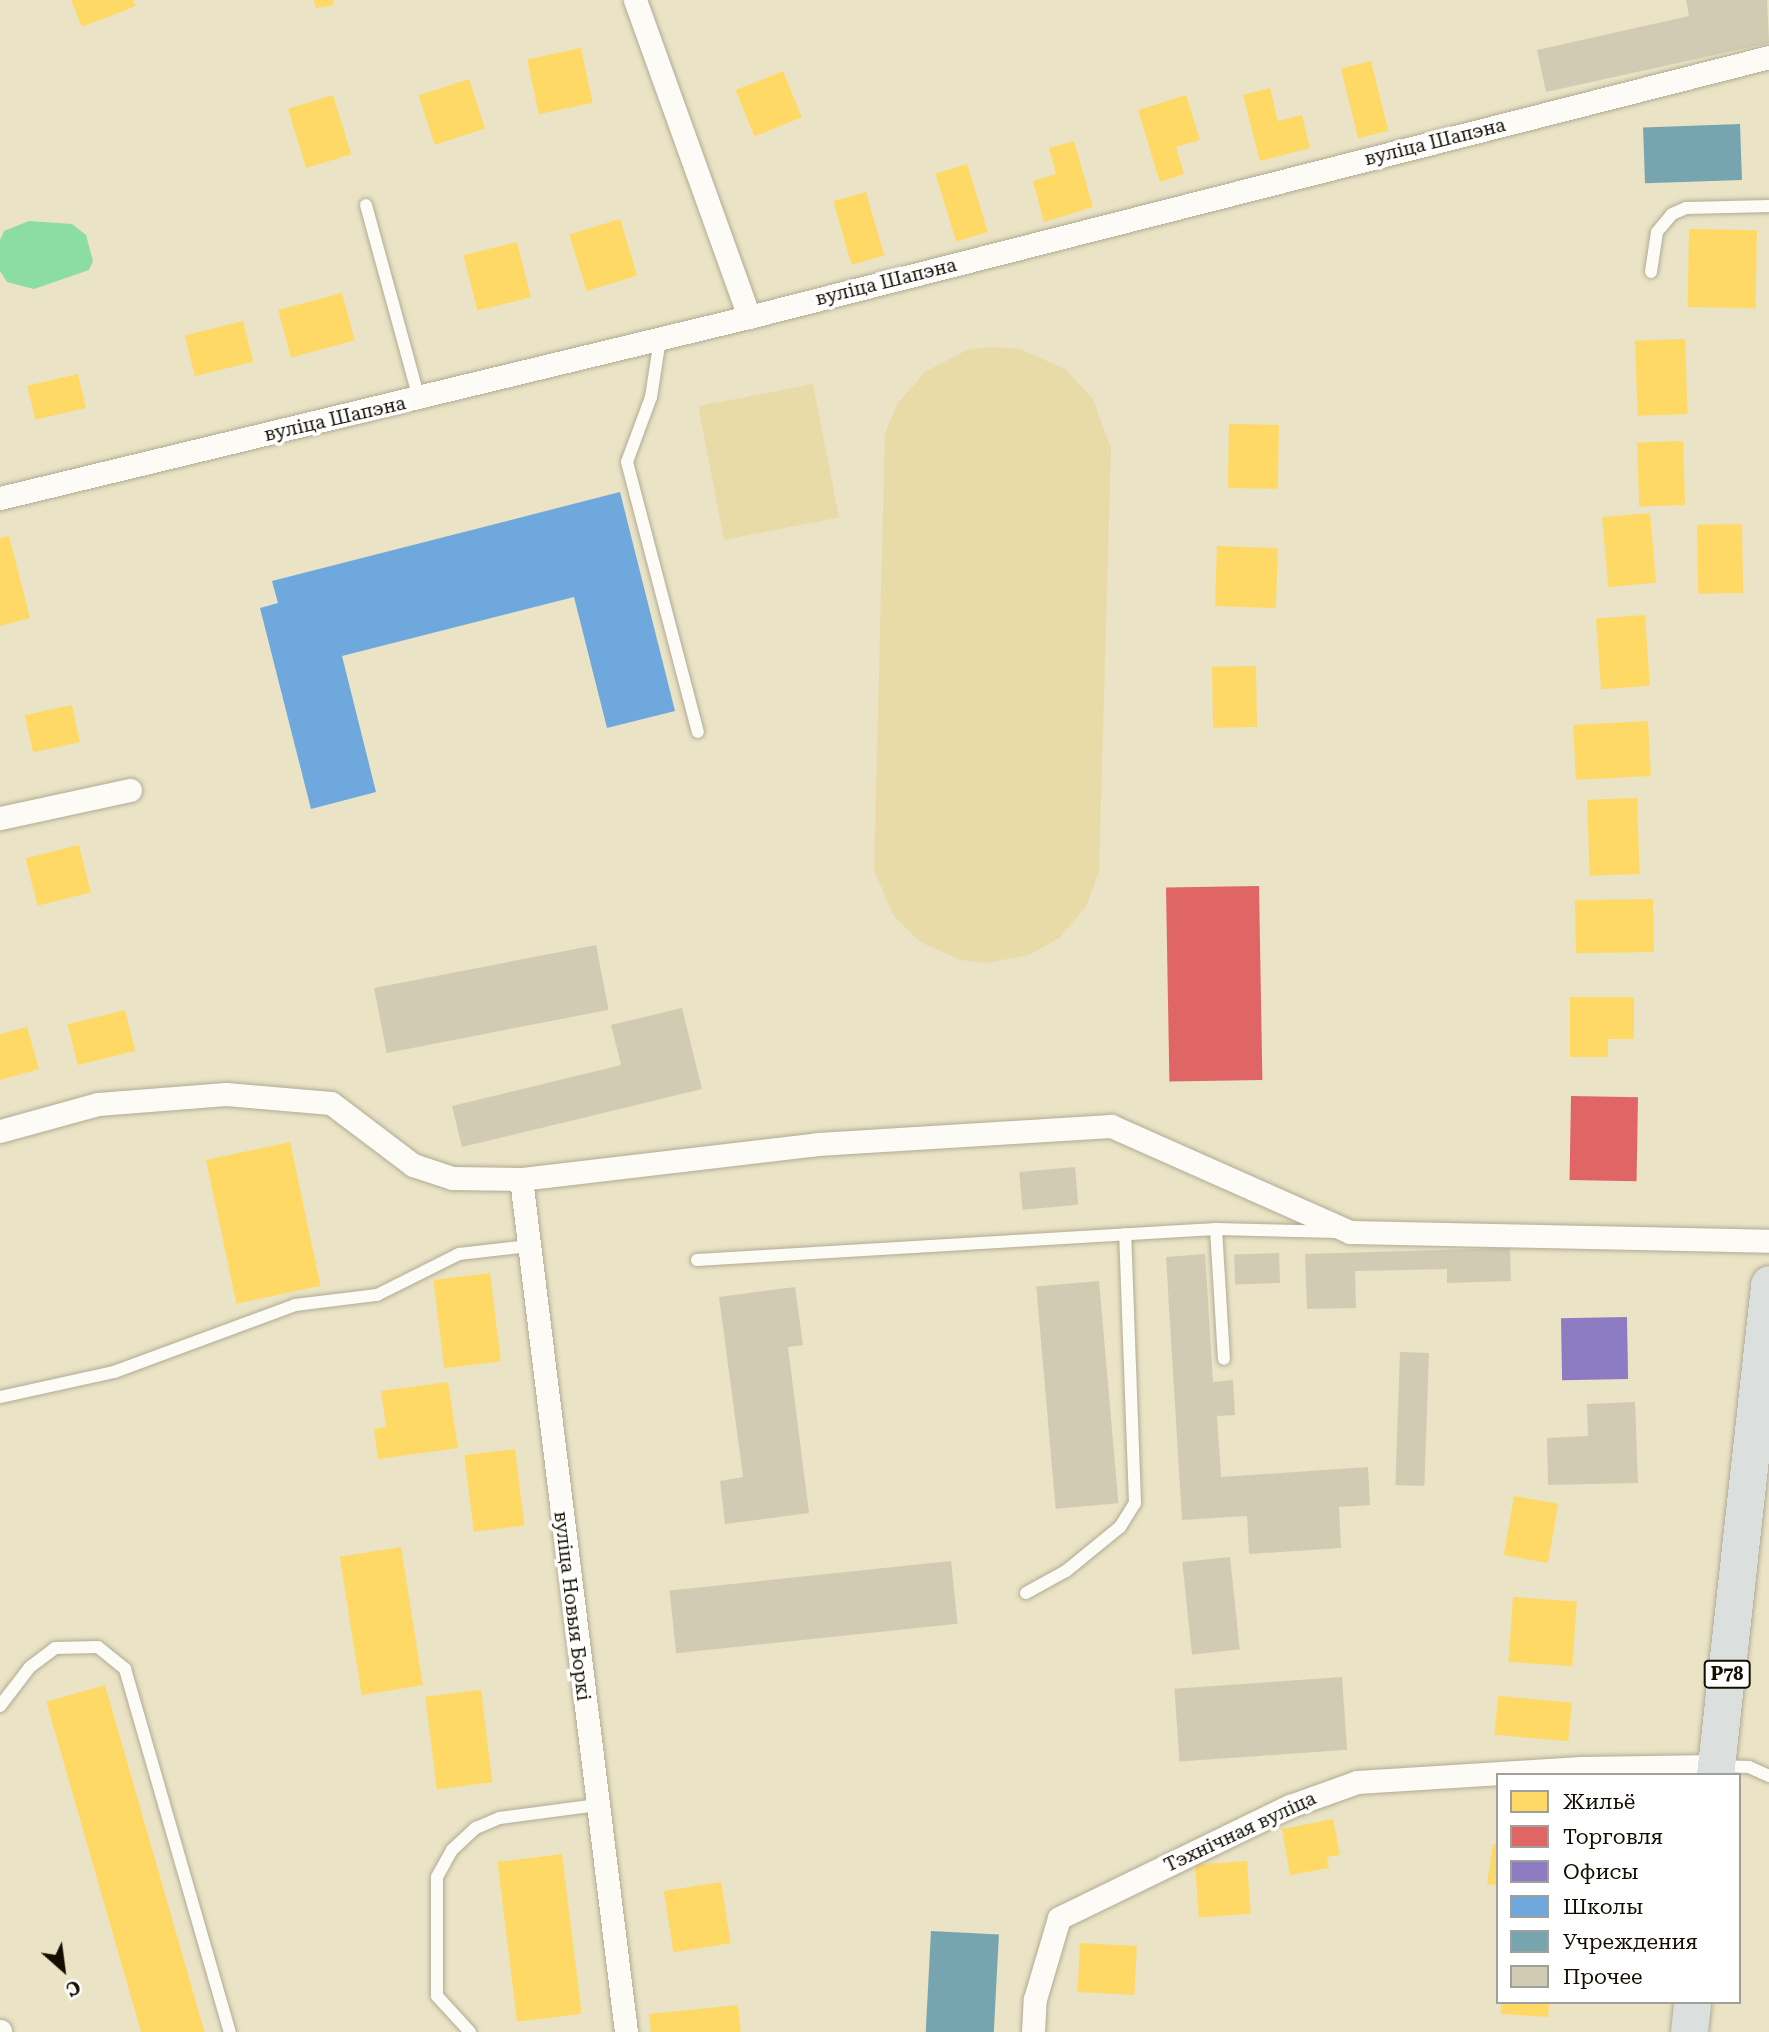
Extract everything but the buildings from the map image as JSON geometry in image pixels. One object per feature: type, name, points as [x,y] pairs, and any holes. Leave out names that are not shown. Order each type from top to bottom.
[{"type":"main road","name":"Р78","points":[[1716,1770],[1769,1284]]},
{"type":"main road","points":[[1689,2032],[1692,2004]]},
{"type":"street","points":[[635,0],[749,317]]},
{"type":"street","name":"вуліца Шапэна","points":[[0,498],[419,399],[749,317],[1769,57]]},
{"type":"street","points":[[0,818],[130,790]]},
{"type":"street","points":[[0,1131],[99,1104],[226,1094],[331,1102],[413,1165],[452,1178],[520,1179],[817,1144],[1111,1126],[1350,1232],[1769,1241]]},
{"type":"street","name":"вуліца Новыя Боркі","points":[[520,1179],[626,2032]]},
{"type":"street","name":"Тэхнічная вуліца","points":[[1608,1773],[1716,1770]]},
{"type":"street","name":"Тэхнічная вуліца","points":[[1033,2032],[1035,1999],[1059,1918],[1290,1806],[1357,1782],[1496,1776]]},
{"type":"lane","points":[[366,205],[419,399]]},
{"type":"lane","points":[[1651,272],[1657,232],[1672,214],[1686,208],[1769,206]]},
{"type":"lane","points":[[660,339],[652,397],[626,462],[698,732]]},
{"type":"lane","points":[[1216,1229],[1224,1359]]},
{"type":"lane","points":[[697,1260],[1216,1229],[1350,1232]]},
{"type":"lane","points":[[1026,1593],[1066,1571],[1110,1536],[1135,1503],[1125,1234]]},
{"type":"lane","points":[[0,1397],[114,1372],[295,1305],[377,1295],[459,1254],[529,1246]]},
{"type":"lane","points":[[0,1706],[30,1667],[55,1648],[98,1647],[125,1669],[229,2032]]},
{"type":"lane","points":[[1716,1770],[1749,1767],[1769,1776]]},
{"type":"lane","points":[[470,2032],[437,1996],[437,1877],[452,1850],[476,1828],[500,1818],[597,1805]]},
{"type":"shaded area","points":[[29,221],[72,224],[86,235],[93,261],[89,270],[34,289],[7,282],[0,271],[0,240],[4,231]]},
{"type":"shaded area","points":[[991,347],[1020,349],[1065,369],[1093,399],[1111,449],[1099,871],[1086,907],[1059,938],[1029,955],[986,963],[961,960],[920,942],[893,915],[874,870],[885,434],[897,404],[925,372],[967,350]]},
{"type":"shaded area","points":[[813,384],[839,518],[724,540],[698,406]]}]
